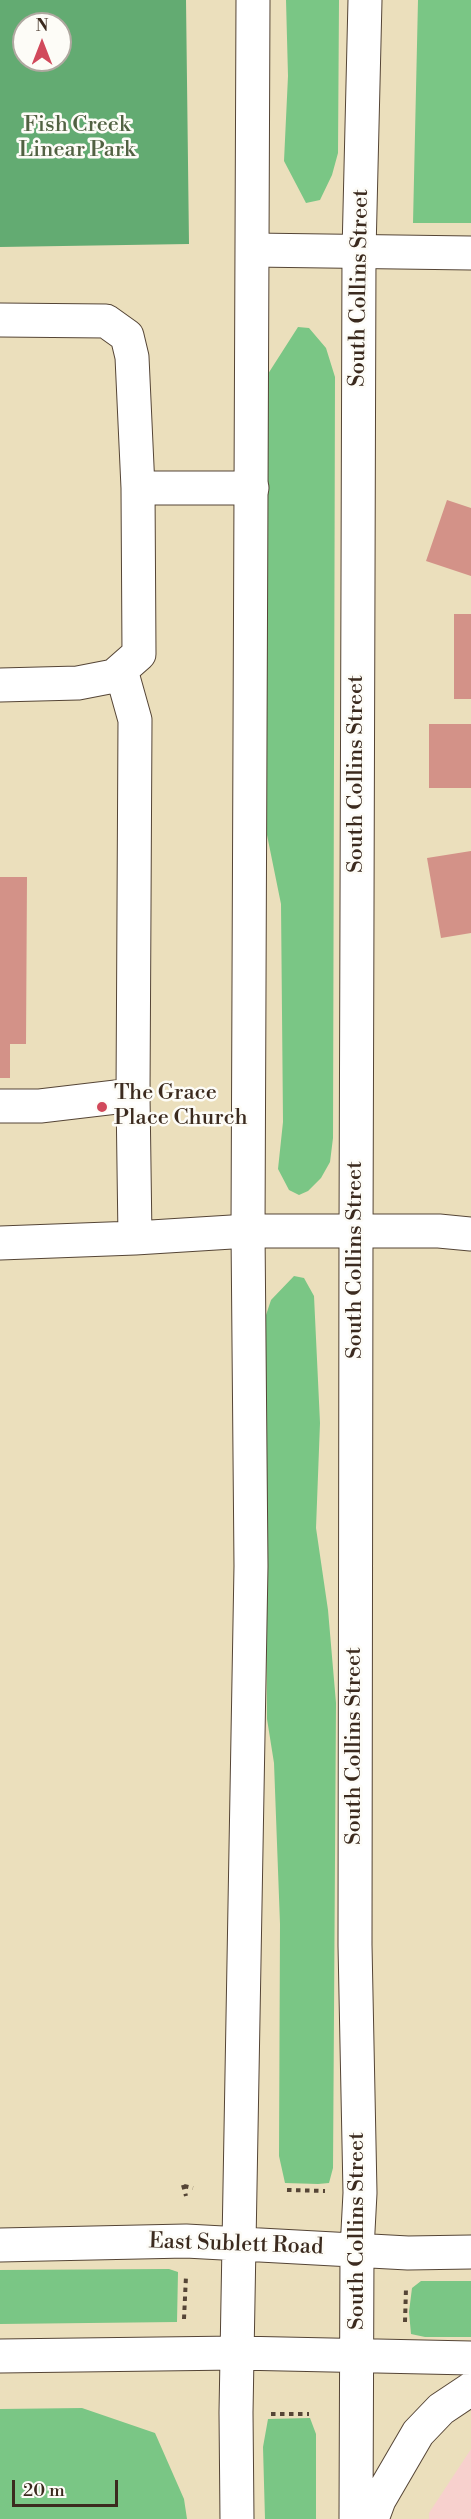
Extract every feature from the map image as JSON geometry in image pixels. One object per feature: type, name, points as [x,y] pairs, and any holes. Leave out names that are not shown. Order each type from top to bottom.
[{"type":"main road","points":[[237,2519],[237,2353],[251,1566],[248,1231],[254,250],[253,0]]},
{"type":"main road","name":"South Collins Street","points":[[356,2519],[357,2250],[360,2193],[355,1945],[359,252],[365,0]]},
{"type":"main road","points":[[254,250],[471,253]]},
{"type":"main road","points":[[0,320],[106,321],[127,336],[132,357],[138,488],[139,654],[114,676],[78,683],[0,685]]},
{"type":"main road","points":[[138,488],[252,488]]},
{"type":"main road","points":[[121,670],[135,720],[133,1095],[135,1238]]},
{"type":"main road","points":[[0,1106],[40,1106],[133,1095]]},
{"type":"main road","points":[[0,1243],[248,1231],[439,1231],[471,1234]]},
{"type":"main road","name":"East Sublett Road","points":[[0,2245],[186,2241],[408,2253],[471,2252]]},
{"type":"main road","points":[[0,2356],[237,2353],[471,2358]]},
{"type":"main road","points":[[372,2519],[379,2500],[418,2433],[441,2409],[471,2389]]},
{"type":"path","points":[[186,2196],[183,2186],[193,2188]]},
{"type":"path","points":[[287,2190],[328,2191]]},
{"type":"path","points":[[184,2322],[186,2269]]},
{"type":"path","points":[[405,2329],[406,2286]]},
{"type":"path","points":[[271,2414],[309,2414]]},
{"type":"shaded area","points":[[471,2449],[471,2519],[429,2519],[429,2513]]},
{"type":"green space","name":"Fish Creek Linear Park","points":[[0,0],[186,0],[189,244],[0,247]]},
{"type":"green space","points":[[286,0],[339,0],[338,153],[332,175],[320,200],[306,203],[284,161],[288,76]]},
{"type":"green space","points":[[418,0],[471,0],[471,223],[413,223]]},
{"type":"green space","points":[[298,327],[309,328],[326,348],[335,377],[333,1138],[330,1162],[321,1178],[308,1191],[299,1195],[289,1190],[278,1169],[283,1122],[281,904],[267,835],[265,744],[266,377]]},
{"type":"green space","points":[[294,1276],[304,1278],[314,1296],[320,1423],[316,1528],[328,1610],[336,1703],[333,2168],[329,2183],[318,2184],[285,2183],[279,2156],[280,1924],[274,1763],[267,1719],[264,1321],[271,1300]]},
{"type":"green space","points":[[169,2269],[178,2272],[177,2322],[0,2324],[0,2270]]},
{"type":"green space","points":[[421,2281],[471,2281],[471,2337],[425,2337],[411,2334],[409,2312],[412,2288]]},
{"type":"green space","points":[[82,2408],[155,2433],[184,2499],[187,2519],[0,2519],[0,2409]]},
{"type":"green space","points":[[310,2418],[316,2434],[316,2519],[265,2519],[263,2447],[268,2419]]},
{"type":"building","points":[[447,500],[471,508],[471,576],[426,561]]},
{"type":"building","points":[[454,614],[471,614],[471,699],[454,699]]},
{"type":"building","points":[[429,724],[471,724],[471,788],[429,788]]},
{"type":"building","points":[[471,851],[471,933],[441,938],[427,858]]},
{"type":"building","points":[[0,877],[27,877],[26,1044],[10,1044],[10,1078],[0,1078]]},
{"type":"place","name":"The Grace Place Church","points":[[102,1107]]}]
